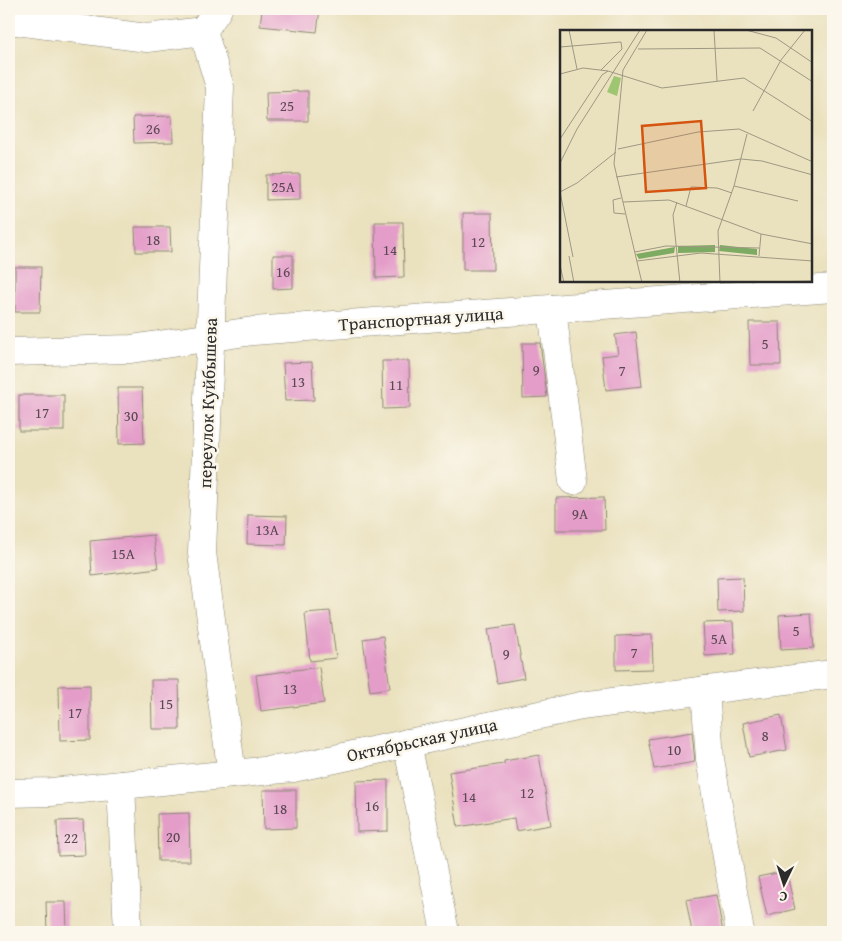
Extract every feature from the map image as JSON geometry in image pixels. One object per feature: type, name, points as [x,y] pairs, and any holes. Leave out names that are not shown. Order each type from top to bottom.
[{"type":"street","points":[[9,20],[147,38],[203,32],[218,9]]},
{"type":"street","name":"переулок Куйбышева","points":[[203,32],[220,87],[202,553],[232,774]]},
{"type":"street","name":"Транспортная улица","points":[[9,352],[131,349],[252,331],[833,288]]},
{"type":"street","points":[[552,309],[573,481]]},
{"type":"street","name":"Октябрьская улица","points":[[9,793],[51,792],[293,768],[581,706],[833,674]]},
{"type":"street","points":[[704,690],[710,759],[740,932]]},
{"type":"street","points":[[407,743],[445,932]]},
{"type":"street","points":[[121,785],[128,932]]},
{"type":"building","points":[[262,9],[320,9],[317,32],[260,26]]},
{"type":"building","points":[[308,91],[308,121],[267,121],[266,92]]},
{"type":"building","points":[[172,116],[173,142],[134,143],[133,117]]},
{"type":"building","points":[[300,174],[300,199],[266,200],[266,175]]},
{"type":"building","points":[[463,213],[492,213],[493,270],[463,270]]},
{"type":"building","points":[[375,222],[403,222],[404,277],[376,278]]},
{"type":"building","points":[[135,227],[170,227],[171,252],[136,252]]},
{"type":"building","points":[[273,255],[293,255],[293,288],[273,289]]},
{"type":"building","points":[[15,267],[41,267],[40,312],[15,312]]},
{"type":"building","points":[[749,322],[780,322],[781,365],[750,365]]},
{"type":"building","points":[[636,332],[642,386],[606,390],[602,356],[618,354],[615,335]]},
{"type":"building","points":[[522,343],[540,343],[547,397],[523,398]]},
{"type":"building","points":[[382,361],[409,361],[410,408],[383,409]]},
{"type":"building","points":[[312,362],[314,400],[285,401],[283,363]]},
{"type":"building","points":[[118,388],[142,388],[144,443],[119,444]]},
{"type":"building","points":[[19,395],[64,395],[64,431],[19,431]]},
{"type":"building","points":[[604,497],[605,530],[556,530],[556,498]]},
{"type":"building","points":[[248,515],[287,516],[286,545],[247,544]]},
{"type":"building","points":[[153,535],[158,568],[92,576],[90,541]]},
{"type":"building","points":[[743,577],[744,611],[718,612],[717,578]]},
{"type":"building","points":[[330,611],[336,658],[310,661],[305,613]]},
{"type":"building","points":[[811,613],[814,648],[781,650],[779,615]]},
{"type":"building","points":[[733,622],[735,654],[705,656],[703,623]]},
{"type":"building","points":[[515,625],[524,678],[497,683],[488,629]]},
{"type":"building","points":[[652,635],[653,669],[616,670],[616,636]]},
{"type":"building","points":[[383,636],[390,688],[370,691],[363,639]]},
{"type":"building","points":[[319,667],[324,703],[261,711],[256,675]]},
{"type":"building","points":[[151,680],[179,680],[180,729],[152,729]]},
{"type":"building","points":[[90,685],[90,740],[60,741],[59,686]]},
{"type":"building","points":[[781,715],[787,750],[749,757],[743,723]]},
{"type":"building","points":[[692,732],[695,762],[654,769],[648,739]]},
{"type":"building","points":[[539,755],[551,825],[516,831],[514,818],[458,827],[449,772],[504,764],[504,761]]},
{"type":"building","points":[[388,780],[388,831],[357,832],[356,781]]},
{"type":"building","points":[[263,790],[296,790],[296,828],[264,829]]},
{"type":"building","points":[[189,813],[190,861],[158,861],[157,814]]},
{"type":"building","points":[[83,820],[85,855],[58,856],[57,821]]},
{"type":"building","points":[[786,871],[795,909],[767,916],[758,877]]},
{"type":"building","points":[[716,895],[723,932],[692,932],[686,900]]},
{"type":"building","points":[[46,902],[66,902],[67,932],[47,932]]}]
